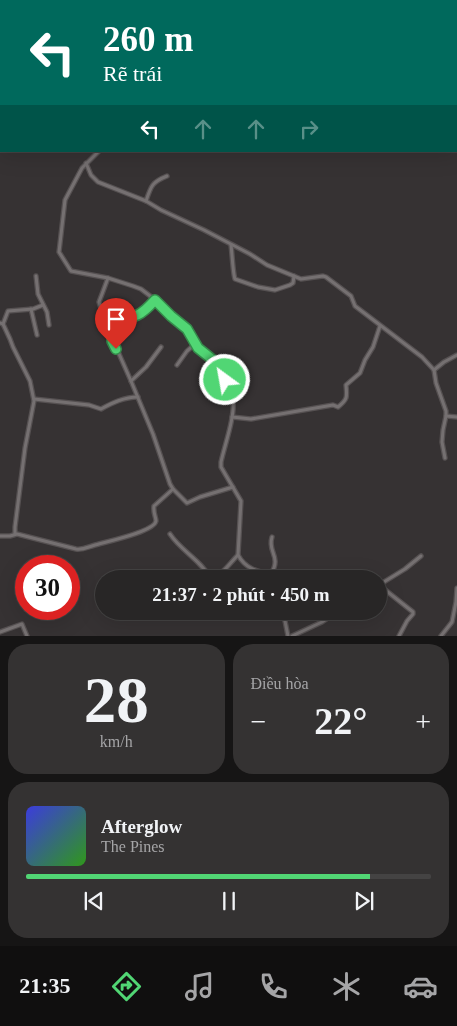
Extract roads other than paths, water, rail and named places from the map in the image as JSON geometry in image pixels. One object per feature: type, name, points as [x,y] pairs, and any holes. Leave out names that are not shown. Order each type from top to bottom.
[{"type":"street","points":[[98,152],[79,172],[65,200],[59,252],[72,271],[136,286],[155,300],[187,329],[195,344],[216,362],[222,371],[234,405],[221,462],[223,470],[241,501],[238,555],[246,565],[254,570]]},
{"type":"street","points":[[86,163],[91,175],[98,182],[146,201],[199,227],[267,265],[304,279],[323,276],[329,278],[351,296],[355,306],[422,357],[434,370],[446,416],[442,442],[444,458]]},
{"type":"street","points":[[146,201],[148,193],[155,182],[167,176]]},
{"type":"street","points":[[230,244],[234,279],[258,287],[275,290],[292,284],[294,276]]},
{"type":"street","points":[[36,276],[38,294],[46,312],[48,325]]},
{"type":"street","points":[[108,278],[99,302],[101,309],[111,320],[113,328],[112,341],[132,381],[173,490],[187,503],[233,487]]},
{"type":"street","points":[[111,320],[134,317],[144,312],[155,300]]},
{"type":"street","points":[[15,534],[25,448],[34,400],[30,381],[1,324],[8,310],[31,310],[43,305]]},
{"type":"street","points":[[31,310],[37,335]]},
{"type":"street","points":[[232,417],[251,419],[333,405],[338,407],[348,394],[346,385],[361,371],[365,360],[374,347],[380,326]]},
{"type":"street","points":[[177,365],[187,351],[195,344]]},
{"type":"street","points":[[132,381],[162,347]]},
{"type":"street","points":[[434,370],[457,355]]},
{"type":"street","points":[[34,400],[89,405],[101,409],[121,400],[138,397]]},
{"type":"street","points":[[446,416],[457,417]]},
{"type":"street","points":[[0,536],[15,534],[80,550],[129,537],[152,526],[156,522],[154,506],[173,490]]},
{"type":"street","points":[[170,534],[206,570]]},
{"type":"street","points":[[272,537],[271,543],[276,562],[273,570]]},
{"type":"street","points":[[225,570],[229,563],[238,555]]},
{"type":"street","points":[[387,581],[421,556]]},
{"type":"street","points":[[441,636],[455,622],[452,619],[457,588]]},
{"type":"street","points":[[387,592],[413,612],[403,626],[399,636]]},
{"type":"street","points":[[285,620],[288,636]]},
{"type":"street","points":[[292,636],[324,620]]},
{"type":"street","points":[[0,632],[22,624],[27,636]]}]
